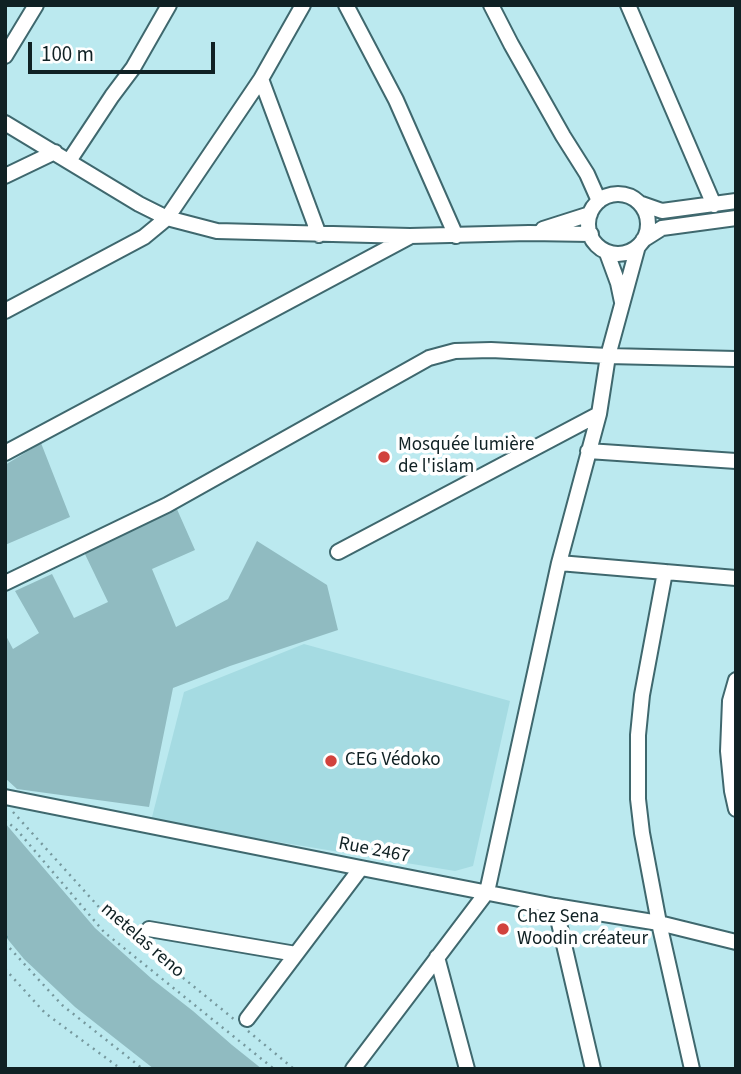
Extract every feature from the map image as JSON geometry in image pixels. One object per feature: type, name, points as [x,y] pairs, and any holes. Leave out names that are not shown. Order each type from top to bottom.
[{"type":"street","points":[[5,56],[36,5]]},
{"type":"street","points":[[69,161],[133,68],[170,5]]},
{"type":"street","points":[[5,310],[144,237],[167,219],[261,79],[303,5]]},
{"type":"street","points":[[346,5],[396,100],[456,236]]},
{"type":"street","points":[[491,5],[556,125],[604,198]]},
{"type":"street","points":[[628,5],[714,205]]},
{"type":"street","points":[[261,79],[319,235]]},
{"type":"street","points":[[5,123],[167,219],[217,231],[410,236],[591,234]]},
{"type":"street","points":[[5,176],[55,152]]},
{"type":"street","points":[[529,233],[590,214],[604,198],[623,194],[662,211],[736,201]]},
{"type":"street","points":[[353,1069],[487,892],[559,563],[599,414],[608,356],[640,243],[647,229],[648,221],[642,204]]},
{"type":"street","points":[[590,214],[591,234],[597,246],[607,253],[622,303]]},
{"type":"street","points":[[607,253],[624,253],[662,228],[736,218]]},
{"type":"street","points":[[5,453],[410,236]]},
{"type":"street","points":[[5,583],[167,505],[429,358],[455,351],[467,351],[736,359]]},
{"type":"street","points":[[338,552],[599,414]]},
{"type":"street","points":[[588,451],[736,461]]},
{"type":"street","points":[[559,563],[736,578]]},
{"type":"street","points":[[665,572],[642,695],[638,735],[638,799],[659,923],[692,1069]]},
{"type":"street","points":[[736,680],[730,701],[728,751],[736,809]]},
{"type":"street","name":"Rue 2467","points":[[5,797],[555,906],[659,923],[736,942]]},
{"type":"street","points":[[247,1019],[361,868]]},
{"type":"street","points":[[555,906],[593,1069]]},
{"type":"street","points":[[149,929],[296,954]]},
{"type":"street","points":[[437,957],[467,1069]]},
{"type":"path","name":"metelas reno","points":[[5,820],[17,830],[104,932],[274,1069]]},
{"type":"path","points":[[5,943],[62,1005],[144,1069]]},
{"type":"path","points":[[5,970],[45,1013],[121,1069]]},
{"type":"shaded area","points":[[41,443],[70,517],[5,545],[5,465]]},
{"type":"shaded area","points":[[176,507],[195,550],[152,569],[176,627],[228,599],[257,541],[327,585],[338,630],[173,688],[149,807],[17,789],[5,778],[5,634],[13,649],[39,633],[15,591],[52,574],[74,618],[108,602],[83,550]]},
{"type":"shaded area","name":"CEG Védoko","points":[[304,644],[510,701],[473,866],[455,871],[151,821],[184,692]]},
{"type":"shaded area","points":[[5,823],[95,928],[152,979],[262,1069],[154,1069],[75,1007],[24,959],[5,936]]},
{"type":"place","name":"Mosquée lumière de l'islam","points":[[384,457]]},
{"type":"place","name":"CEG Védoko","points":[[331,761]]},
{"type":"place","name":"Chez Sena Woodin créateur","points":[[503,929]]}]
